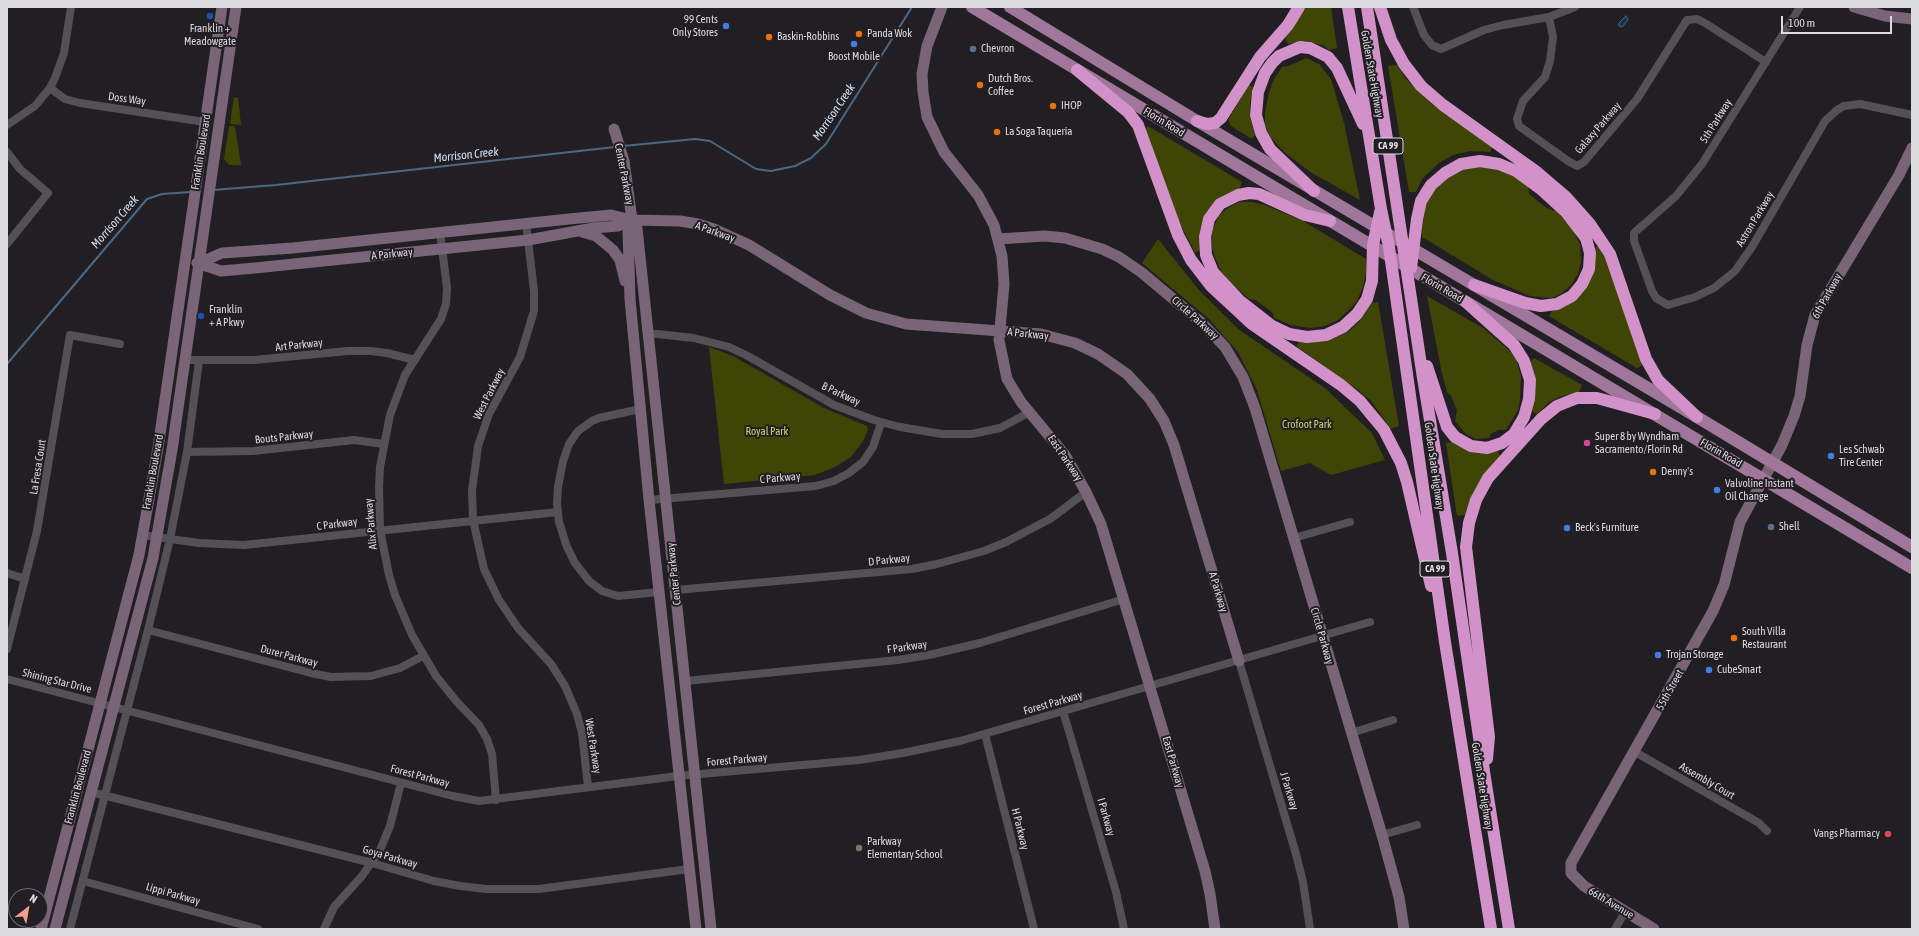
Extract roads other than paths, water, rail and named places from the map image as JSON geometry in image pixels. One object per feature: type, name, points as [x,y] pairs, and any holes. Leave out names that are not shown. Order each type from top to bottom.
[{"type":"highway","points":[[1197,121],[1207,124],[1215,123],[1221,118],[1260,57],[1288,25],[1298,7]]},
{"type":"highway","name":"Golden State Highway","points":[[1348,7],[1381,209],[1389,247],[1445,642],[1491,929]]},
{"type":"highway","name":"Golden State Highway","points":[[1367,7],[1509,929]]},
{"type":"highway","points":[[1380,7],[1390,40],[1404,64],[1421,86],[1442,105],[1538,173],[1566,197],[1590,224],[1610,254],[1646,359],[1658,380],[1697,417]]},
{"type":"highway","points":[[1314,191],[1270,149],[1261,133],[1256,115],[1258,92],[1265,73],[1279,56],[1300,47],[1310,48],[1328,57],[1337,68],[1370,139]]},
{"type":"highway","points":[[1077,70],[1128,112],[1138,125],[1178,235],[1191,260],[1211,286],[1252,324],[1341,385],[1360,401],[1384,430],[1401,463],[1407,482],[1422,554],[1445,642]]},
{"type":"highway","points":[[1410,286],[1416,219],[1421,201],[1431,185],[1445,172],[1461,164],[1480,161],[1498,164],[1516,171],[1542,190],[1566,212],[1586,238],[1590,253],[1589,269],[1582,284],[1572,296],[1557,304],[1541,306],[1525,303],[1474,285]]},
{"type":"highway","points":[[1330,221],[1305,215],[1259,194],[1249,193],[1238,195],[1220,204],[1209,219],[1205,237],[1206,255],[1213,272],[1240,301],[1272,326],[1289,334],[1307,337],[1326,334],[1343,327],[1357,314],[1367,299],[1372,280],[1373,245],[1381,209]]},
{"type":"highway","points":[[1417,338],[1447,426],[1455,436],[1471,446],[1487,448],[1502,443],[1514,434],[1524,417],[1529,399],[1530,380],[1524,361],[1514,345],[1466,302]]},
{"type":"highway","points":[[1485,778],[1489,738],[1466,547],[1469,523],[1476,500],[1488,478],[1541,419],[1557,406],[1577,398],[1597,398],[1655,414]]},
{"type":"main road","name":"Florin Road","points":[[972,7],[1764,478],[1912,568]]},
{"type":"main road","name":"Florin Road","points":[[1010,7],[1197,121],[1697,417],[1912,547]]},
{"type":"street","points":[[7,125],[28,112],[50,88],[60,67],[64,53],[71,7]]},
{"type":"street","name":"Franklin Boulevard","points":[[41,929],[139,555],[158,448],[222,7]]},
{"type":"street","name":"Franklin Boulevard","points":[[55,929],[153,558],[172,450],[236,7]]},
{"type":"street","name":"East Parkway","points":[[942,7],[925,55],[922,74],[924,101],[928,117],[938,142],[949,159],[978,195],[994,225],[1002,256],[1004,284],[1000,331],[1002,359],[1007,379],[1021,402],[1064,455],[1086,492],[1104,531],[1204,871],[1210,894],[1215,929]]},
{"type":"street","points":[[1413,7],[1424,35],[1432,45],[1441,49],[1484,30],[1549,17],[1575,7]]},
{"type":"street","name":"5th Parkway","points":[[1634,233],[1676,196],[1702,164],[1800,7]]},
{"type":"street","points":[[1854,7],[1885,16],[1912,19]]},
{"type":"street","name":"Galaxy Parkway","points":[[1549,17],[1553,45],[1548,69],[1538,86],[1523,101],[1517,119],[1519,126],[1577,166],[1584,162],[1637,99],[1688,20],[1697,19],[1705,23],[1766,62]]},
{"type":"street","name":"Doss Way","points":[[50,88],[65,99],[80,103],[205,122]]},
{"type":"street","name":"Astron Parkway","points":[[1634,233],[1634,241],[1652,291],[1656,298],[1668,305],[1695,297],[1714,288],[1738,266],[1752,247],[1830,114],[1844,106],[1860,104],[1912,115]]},
{"type":"street","name":"Center Parkway","points":[[614,129],[624,161],[632,220],[637,228],[711,929]]},
{"type":"street","name":"6th Parkway","points":[[1764,478],[1787,436],[1800,396],[1807,345],[1815,315],[1899,175],[1912,148]]},
{"type":"street","points":[[7,152],[20,169],[48,193],[7,244]]},
{"type":"street","name":"A Parkway","points":[[199,263],[222,253],[293,248],[611,215],[632,220],[680,221],[698,224],[714,229],[749,246],[836,298],[866,313],[885,319],[920,325],[1041,334],[1083,346],[1122,370],[1150,399],[1164,421],[1174,445],[1239,661]]},
{"type":"street","name":"Center Parkway","points":[[632,220],[628,230],[630,299],[649,500],[678,776],[696,929]]},
{"type":"street","name":"A Parkway","points":[[185,263],[199,263],[221,271],[528,240],[618,226],[632,220]]},
{"type":"street","name":"West Parkway","points":[[526,223],[534,290],[534,311],[520,357],[489,414],[478,446],[472,491],[473,520],[484,569],[499,600],[518,628],[551,664],[565,686],[577,714],[582,733],[588,787]]},
{"type":"street","points":[[581,231],[596,236],[614,250],[620,260],[630,299]]},
{"type":"street","name":"Alix Parkway","points":[[440,232],[447,288],[446,304],[441,318],[405,375],[397,395],[384,444],[379,488],[380,530],[389,575],[395,595],[412,635],[449,693],[479,725],[487,739],[492,754],[496,800]]},
{"type":"street","name":"Circle Parkway","points":[[998,239],[1045,236],[1065,238],[1102,249],[1127,262],[1141,272],[1210,330],[1225,347],[1248,388],[1382,835],[1399,897],[1404,929]]},
{"type":"street","name":"B Parkway","points":[[648,334],[694,338],[729,347],[746,355],[834,405],[882,423],[921,432],[972,434],[1000,428],[1030,412]]},
{"type":"street","name":"La Fresa Court","points":[[7,649],[45,495],[70,335],[120,344]]},
{"type":"street","name":"Art Parkway","points":[[184,360],[254,360],[371,350],[415,360]]},
{"type":"street","points":[[70,929],[128,710],[170,540],[187,452],[199,361]]},
{"type":"street","points":[[640,409],[592,421],[576,434],[568,448],[561,469],[558,487],[558,512],[564,539],[571,556],[583,575],[592,584],[602,591],[618,596],[659,592]]},
{"type":"street","name":"C Parkway","points":[[649,500],[816,486],[834,481],[849,473],[863,462],[873,447],[882,423]]},
{"type":"street","name":"Bouts Parkway","points":[[187,452],[253,451],[354,440],[384,444]]},
{"type":"street","name":"55th Street","points":[[1571,873],[1571,863],[1575,854],[1588,835],[1713,611],[1724,585],[1740,522],[1764,478]]},
{"type":"street","name":"D Parkway","points":[[676,590],[912,569],[936,564],[972,555],[1006,542],[1050,519],[1086,492]]},
{"type":"street","name":"C Parkway","points":[[142,535],[199,543],[244,545],[558,512]]},
{"type":"street","points":[[1294,538],[1350,522]]},
{"type":"street","points":[[7,573],[25,579]]},
{"type":"street","name":"F Parkway","points":[[685,681],[898,660],[929,655],[980,644],[1124,599]]},
{"type":"street","name":"Forest Parkway","points":[[101,703],[471,800],[496,800],[678,776],[859,760],[903,753],[985,734],[1370,622]]},
{"type":"street","name":"Durer Parkway","points":[[148,630],[331,677],[351,678],[371,676],[400,668],[424,656]]},
{"type":"street","name":"J Parkway","points":[[1239,661],[1296,854],[1303,882],[1310,929]]},
{"type":"street","name":"Shining Star Drive","points":[[7,679],[101,703]]},
{"type":"street","name":"I Parkway","points":[[1063,711],[1116,892],[1124,929]]},
{"type":"street","points":[[1351,734],[1393,720]]},
{"type":"street","name":"H Parkway","points":[[985,734],[1034,929]]},
{"type":"street","name":"Assembly Court","points":[[1635,752],[1760,823],[1767,830]]},
{"type":"street","points":[[324,929],[334,907],[372,863],[387,834],[401,782]]},
{"type":"street","name":"Goya Parkway","points":[[91,792],[372,863],[434,881],[460,886],[512,890],[552,888],[689,869]]},
{"type":"street","points":[[1382,835],[1417,825]]},
{"type":"street","name":"66th Avenue","points":[[1571,873],[1576,880],[1584,886],[1654,929]]},
{"type":"street","name":"Lippi Parkway","points":[[83,880],[258,929]]},
{"type":"street","points":[[1615,929],[1626,912]]},
{"type":"water","points":[[1626,16],[1628,20],[1622,27],[1619,26],[1619,23]]},
{"type":"waterway","name":"Morrison Creek","points":[[623,146],[695,139],[710,141],[756,169],[771,171],[795,166],[811,158],[826,144],[912,7]]},
{"type":"waterway","name":"Morrison Creek","points":[[213,190],[276,185],[615,147]]},
{"type":"waterway","name":"Morrison Creek","points":[[7,364],[147,199],[162,194],[191,192]]},
{"type":"place","name":"Franklin + Meadowgate","points":[[210,16]]},
{"type":"place","name":"99 Cents Only Stores","points":[[726,26]]},
{"type":"place","name":"Panda Wok","points":[[859,34]]},
{"type":"place","name":"Baskin-Robbins","points":[[769,37]]},
{"type":"place","name":"Boost Mobile","points":[[854,44]]},
{"type":"place","name":"Chevron","points":[[973,49]]},
{"type":"place","name":"Dutch Bros. Coffee","points":[[980,85]]},
{"type":"place","name":"IHOP","points":[[1053,106]]},
{"type":"place","name":"La Soga Taqueria","points":[[997,132]]},
{"type":"place","name":"Franklin + A Pkwy","points":[[201,316]]},
{"type":"place","name":"Super 8 by Wyndham Sacramento/Florin Rd","points":[[1587,443]]},
{"type":"place","name":"Les Schwab Tire Center","points":[[1831,456]]},
{"type":"place","name":"Denny's","points":[[1653,472]]},
{"type":"place","name":"Valvoline Instant Oil Change","points":[[1717,490]]},
{"type":"place","name":"Shell","points":[[1771,527]]},
{"type":"place","name":"Beck's Furniture","points":[[1567,528]]},
{"type":"place","name":"South Villa Restaurant","points":[[1734,638]]},
{"type":"place","name":"Trojan Storage","points":[[1658,655]]},
{"type":"place","name":"CubeSmart","points":[[1709,670]]},
{"type":"place","name":"Vangs Pharmacy","points":[[1888,834]]},
{"type":"place","name":"Parkway Elementary School","points":[[859,848]]},
{"type":"park label","name":"Crofoot Park","points":[[1307,425]]},
{"type":"park label","name":"Royal Park","points":[[767,432]]}]
